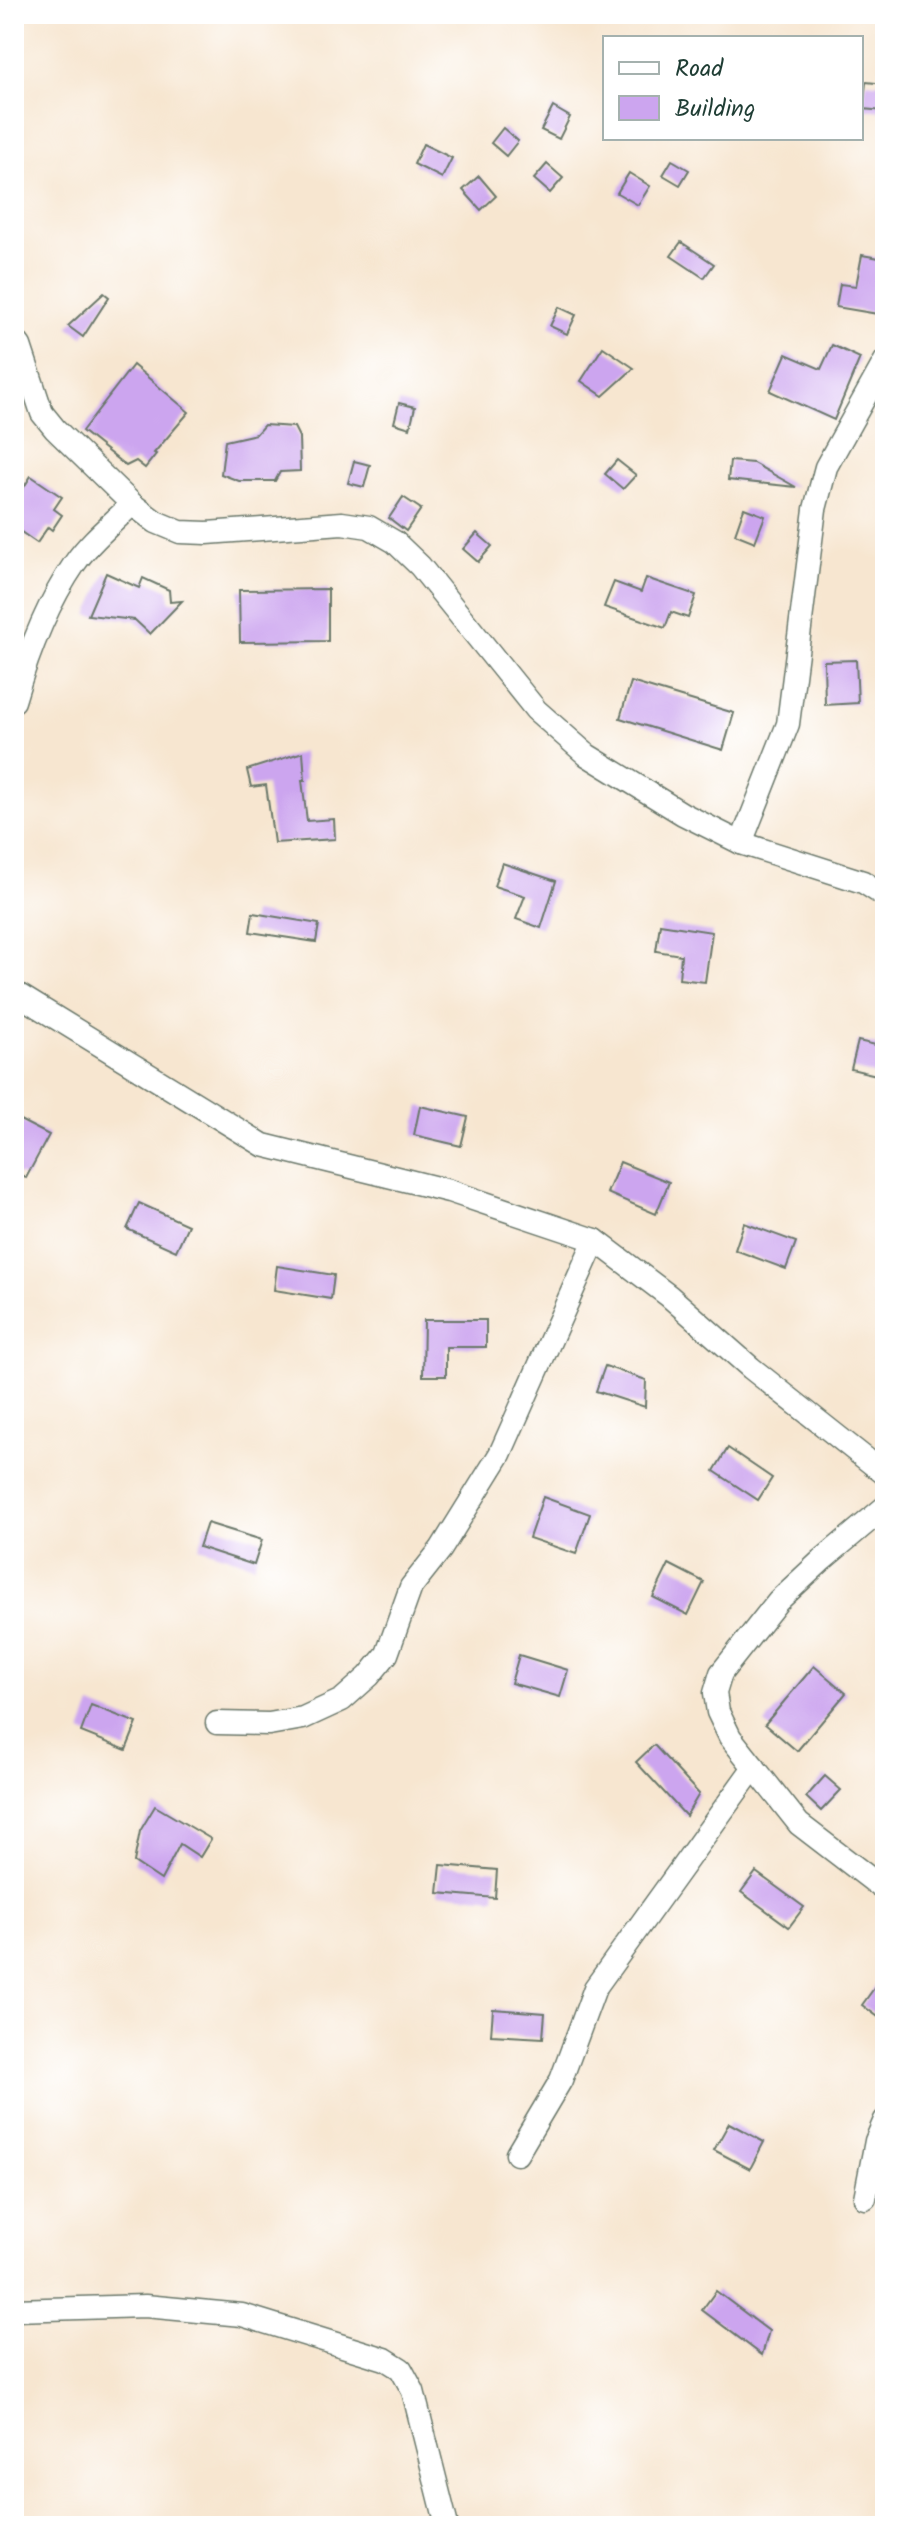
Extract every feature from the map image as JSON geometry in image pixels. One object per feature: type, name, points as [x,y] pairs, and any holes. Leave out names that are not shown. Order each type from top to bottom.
[{"type":"street","points":[[14,338],[20,346],[42,413],[132,504],[156,522],[180,532],[207,533],[342,523],[369,527],[395,542],[420,566],[536,710],[587,755],[683,814],[741,843],[863,882],[885,896]]},
{"type":"street","points":[[741,843],[788,724],[815,509],[826,467],[885,361]]},
{"type":"street","points":[[14,701],[26,660],[60,587],[76,561],[132,504]]},
{"type":"street","points":[[14,992],[263,1145],[449,1191],[595,1240],[669,1296],[751,1368],[885,1474]]},
{"type":"street","points":[[217,1723],[269,1724],[303,1718],[342,1700],[387,1654],[411,1587],[441,1549],[500,1454],[595,1240]]},
{"type":"street","points":[[885,1507],[778,1601],[721,1673],[715,1693],[718,1712],[730,1737],[799,1824],[885,1890]]},
{"type":"street","points":[[517,2154],[561,2080],[595,1988],[754,1767]]},
{"type":"street","points":[[865,2198],[876,2141],[885,2120]]},
{"type":"street","points":[[14,2310],[145,2306],[242,2315],[385,2359],[401,2369],[413,2391],[447,2526]]},
{"type":"building","points":[[866,82],[885,84],[884,111],[863,109]]},
{"type":"building","points":[[553,107],[570,117],[559,139],[541,130]]},
{"type":"building","points":[[503,128],[518,141],[506,156],[491,143]]},
{"type":"building","points":[[423,144],[452,158],[442,178],[414,164]]},
{"type":"building","points":[[672,160],[689,170],[680,185],[663,175]]},
{"type":"building","points":[[547,164],[563,178],[550,193],[534,179]]},
{"type":"building","points":[[629,173],[650,186],[638,205],[617,193]]},
{"type":"building","points":[[479,176],[496,196],[481,210],[463,190]]},
{"type":"building","points":[[681,242],[714,264],[704,278],[671,256]]},
{"type":"building","points":[[862,255],[885,259],[878,314],[836,307],[840,284],[856,286]]},
{"type":"building","points":[[104,293],[109,297],[83,337],[68,326]]},
{"type":"building","points":[[559,307],[576,315],[567,334],[550,326]]},
{"type":"building","points":[[832,345],[860,358],[834,420],[770,391],[786,354],[821,369]]},
{"type":"building","points":[[603,347],[634,368],[603,396],[581,381]]},
{"type":"building","points":[[133,365],[189,412],[145,468],[136,461],[126,466],[82,431]]},
{"type":"building","points":[[399,403],[415,407],[410,428],[394,423]]},
{"type":"building","points":[[264,425],[294,427],[299,437],[300,471],[280,472],[275,481],[239,481],[221,474],[225,441],[256,434]]},
{"type":"building","points":[[617,460],[636,475],[623,489],[605,474]]},
{"type":"building","points":[[354,461],[370,465],[364,487],[348,483]]},
{"type":"building","points":[[730,461],[753,463],[796,487],[728,480]]},
{"type":"building","points":[[31,476],[62,497],[54,509],[62,515],[52,530],[48,527],[37,543],[14,527],[14,503]]},
{"type":"building","points":[[403,497],[421,509],[406,531],[389,518]]},
{"type":"building","points":[[744,508],[765,516],[755,542],[735,534]]},
{"type":"building","points":[[477,533],[492,546],[478,562],[463,549]]},
{"type":"building","points":[[106,573],[139,588],[143,578],[169,590],[170,602],[182,601],[150,634],[135,620],[88,615]]},
{"type":"building","points":[[646,578],[696,595],[688,618],[671,612],[665,628],[604,607],[614,582],[641,592]]},
{"type":"building","points":[[328,589],[328,641],[240,642],[239,590]]},
{"type":"building","points":[[856,660],[858,703],[825,705],[824,661]]},
{"type":"building","points":[[631,682],[734,713],[723,750],[620,718]]},
{"type":"building","points":[[303,752],[305,780],[302,780],[307,821],[334,819],[335,839],[274,843],[266,785],[251,787],[247,770]]},
{"type":"building","points":[[502,863],[556,881],[541,928],[516,919],[525,896],[494,886]]},
{"type":"building","points":[[253,913],[319,924],[316,942],[250,932]]},
{"type":"building","points":[[660,924],[712,932],[705,982],[679,979],[681,955],[656,951]]},
{"type":"building","points":[[858,1041],[885,1047],[885,1077],[851,1069]]},
{"type":"building","points":[[420,1106],[468,1117],[461,1146],[414,1135]]},
{"type":"building","points":[[14,1117],[49,1135],[26,1178],[14,1172]]},
{"type":"building","points":[[620,1162],[669,1182],[656,1214],[607,1193]]},
{"type":"building","points":[[139,1203],[188,1225],[176,1251],[127,1229]]},
{"type":"building","points":[[744,1223],[796,1242],[786,1269],[735,1250]]},
{"type":"building","points":[[277,1266],[334,1275],[331,1299],[274,1290]]},
{"type":"building","points":[[424,1320],[486,1320],[486,1347],[446,1347],[446,1376],[423,1376]]},
{"type":"building","points":[[605,1366],[646,1380],[645,1407],[596,1391]]},
{"type":"building","points":[[728,1448],[772,1478],[758,1500],[714,1471]]},
{"type":"building","points":[[543,1497],[590,1514],[576,1554],[529,1538]]},
{"type":"building","points":[[207,1523],[262,1540],[254,1565],[199,1547]]},
{"type":"building","points":[[669,1564],[704,1582],[688,1615],[653,1597]]},
{"type":"building","points":[[519,1655],[568,1670],[560,1697],[511,1683]]},
{"type":"building","points":[[814,1666],[846,1693],[797,1751],[765,1724]]},
{"type":"building","points":[[91,1705],[137,1723],[126,1750],[81,1732]]},
{"type":"building","points":[[654,1745],[699,1794],[686,1816],[636,1762]]},
{"type":"building","points":[[825,1776],[841,1790],[821,1811],[806,1797]]},
{"type":"building","points":[[155,1806],[211,1839],[200,1857],[180,1844],[161,1880],[134,1862],[140,1831]]},
{"type":"building","points":[[441,1865],[497,1870],[495,1898],[438,1893]]},
{"type":"building","points":[[756,1872],[804,1907],[789,1927],[741,1892]]},
{"type":"building","points":[[885,1973],[885,2022],[862,2005]]},
{"type":"building","points":[[493,2009],[545,2013],[543,2038],[491,2035]]},
{"type":"building","points":[[729,2123],[764,2142],[750,2169],[714,2150]]},
{"type":"building","points":[[716,2291],[769,2331],[762,2355],[702,2310]]}]
